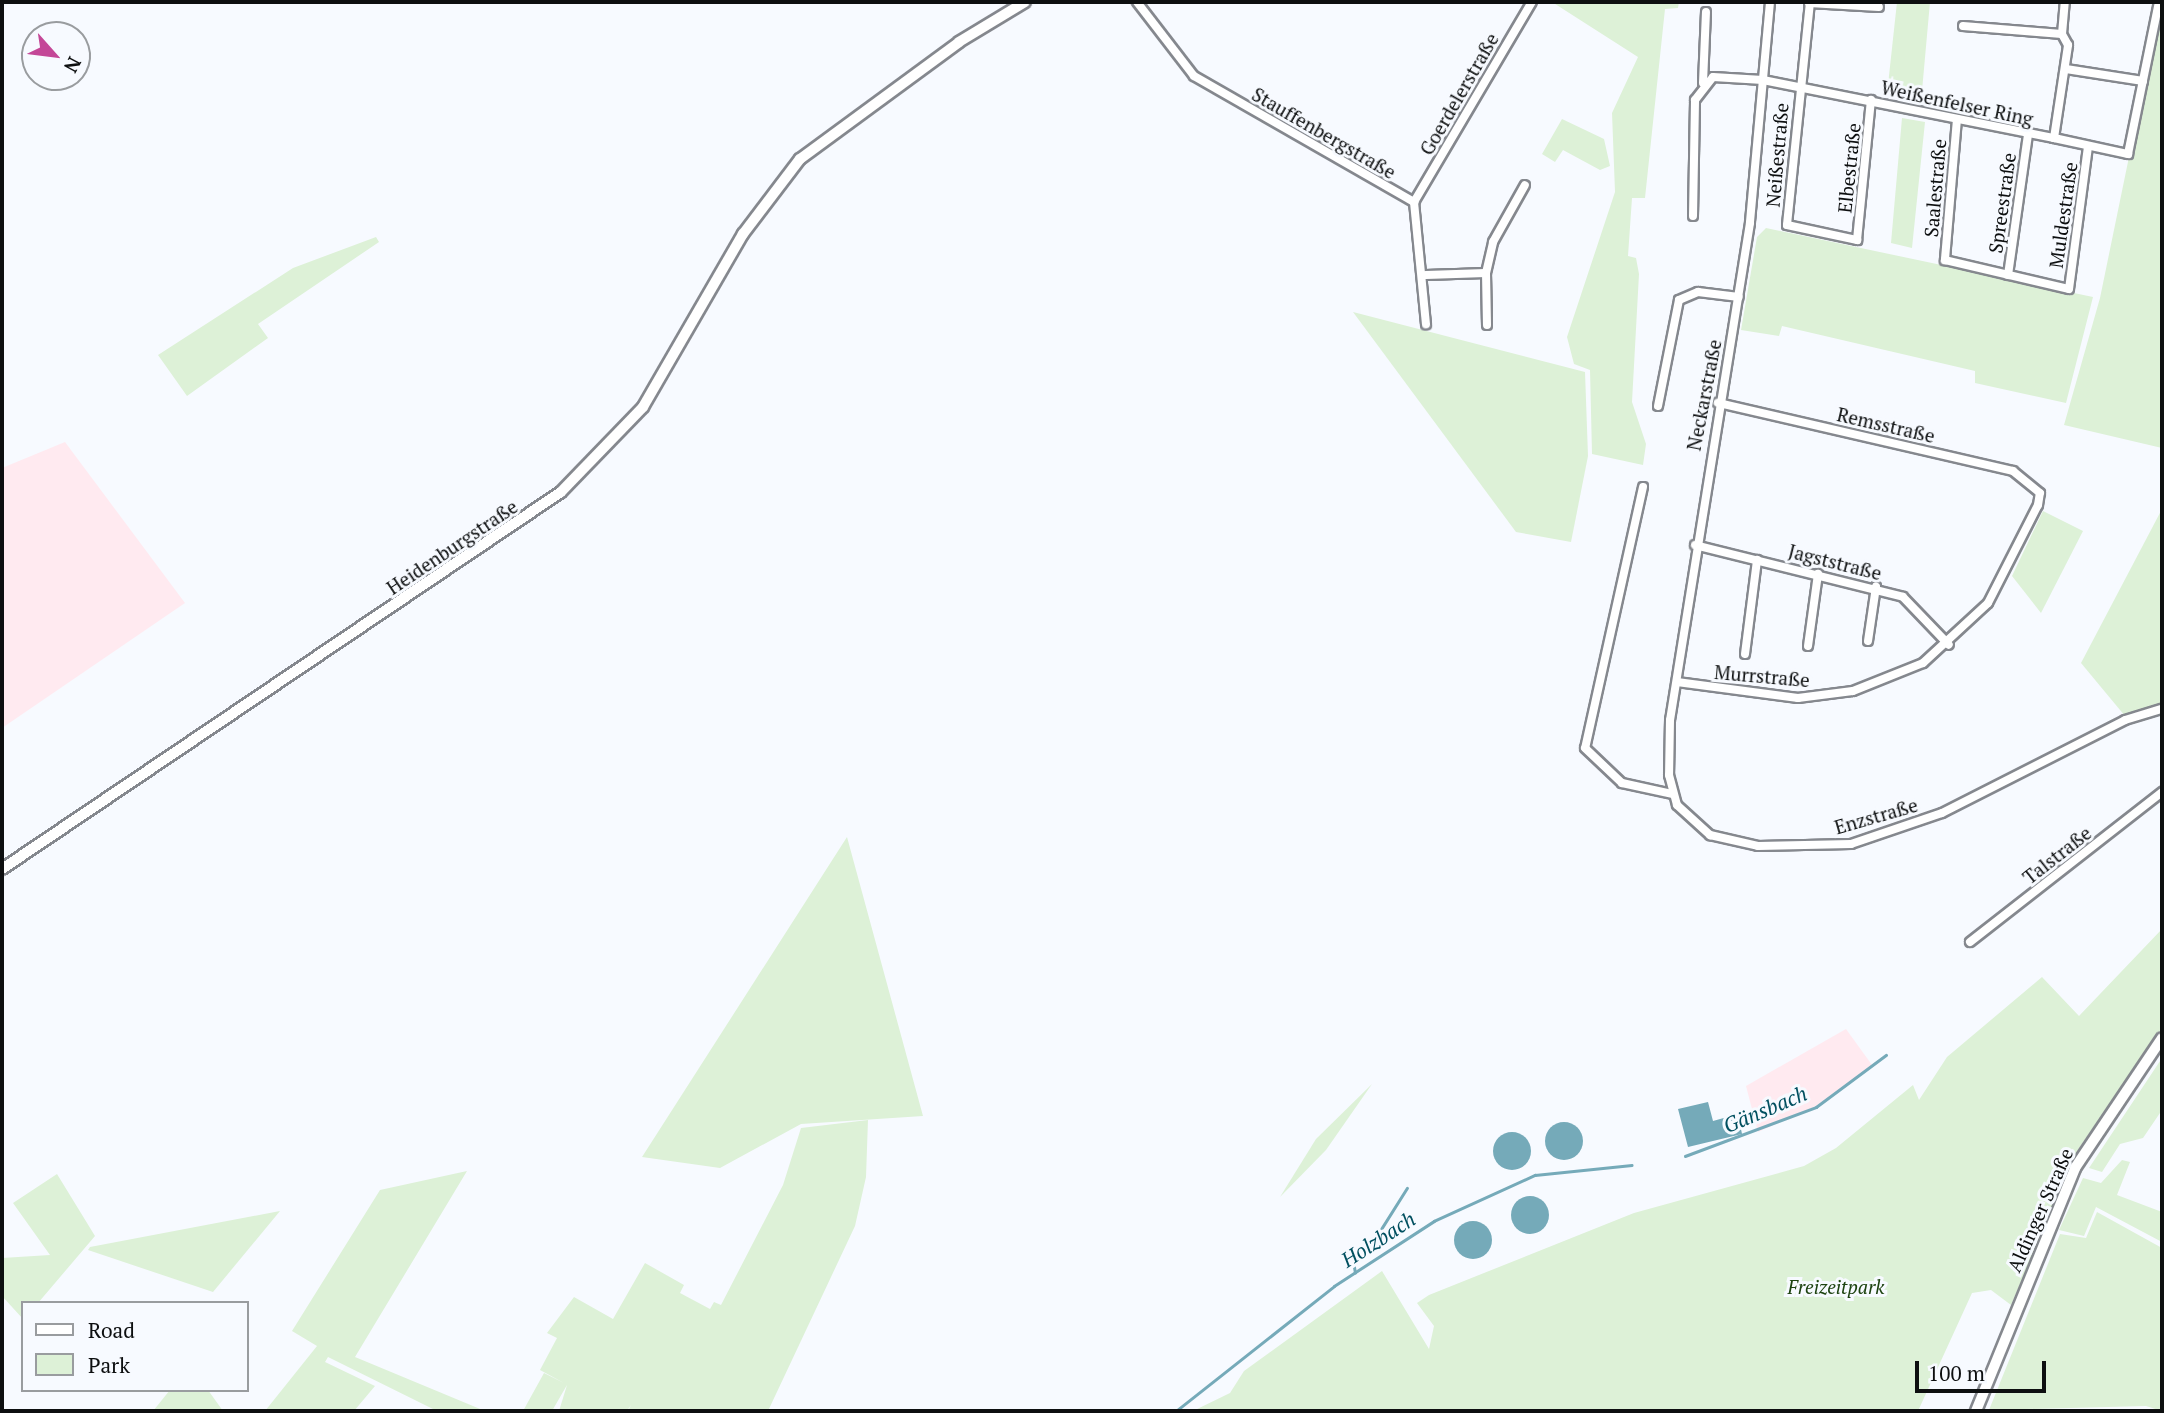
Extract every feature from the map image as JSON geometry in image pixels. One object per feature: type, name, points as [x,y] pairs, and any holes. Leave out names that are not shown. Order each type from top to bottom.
[{"type":"main road","name":"Aldinger Straße","points":[[1976,1411],[2076,1168],[2162,1038]]},
{"type":"street","name":"Heidenburgstraße","points":[[2,869],[579,477],[643,407],[743,234],[815,147],[1025,2]]},
{"type":"street","name":"Stauffenbergstraße","points":[[1137,2],[1194,76],[1414,202]]},
{"type":"street","name":"Goerdelerstraße","points":[[1414,202],[1532,2]]},
{"type":"street","name":"Neckarstraße","points":[[1672,794],[1668,755],[1677,682],[1717,403],[1739,297],[1770,2]]},
{"type":"street","points":[[1799,87],[1810,2],[1879,7]]},
{"type":"street","name":"Weißenfelser Ring","points":[[1703,83],[1726,75],[1763,80],[1871,100],[2028,135],[2054,138],[2068,46],[2062,34],[2065,2]]},
{"type":"street","points":[[2054,138],[2128,153],[2159,2]]},
{"type":"street","points":[[1693,216],[1697,163],[1690,141],[1703,83],[1706,12]]},
{"type":"street","points":[[1963,26],[2062,34]]},
{"type":"street","points":[[2066,69],[2143,81]]},
{"type":"street","name":"Neißestraße","points":[[1799,87],[1787,225],[1857,240]]},
{"type":"street","name":"Elbestraße","points":[[1857,240],[1871,100]]},
{"type":"street","name":"Saalestraße","points":[[1956,119],[1945,260],[2008,275]]},
{"type":"street","name":"Spreestraße","points":[[2008,275],[2028,135]]},
{"type":"street","name":"Muldestraße","points":[[2008,275],[2068,289],[2088,146]]},
{"type":"street","points":[[1487,325],[1486,274],[1493,242],[1525,186]]},
{"type":"street","points":[[1414,202],[1426,275],[1426,324]]},
{"type":"street","points":[[1426,275],[1486,274]]},
{"type":"street","points":[[1658,406],[1679,300],[1698,292],[1739,297]]},
{"type":"street","name":"Remsstraße","points":[[1717,403],[2000,467],[2030,480],[2040,493]]},
{"type":"street","points":[[1643,487],[1585,748],[1622,783],[1672,794]]},
{"type":"street","name":"Murrstraße","points":[[1677,682],[1775,696],[1829,695],[1892,677],[1949,645],[1988,603],[2040,493]]},
{"type":"street","name":"Jagststraße","points":[[1695,545],[1876,587],[1916,606],[1949,645]]},
{"type":"street","points":[[1745,653],[1756,560]]},
{"type":"street","points":[[1808,646],[1818,574]]},
{"type":"street","points":[[1868,641],[1876,587]]},
{"type":"street","name":"Enzstraße","points":[[1672,794],[1685,816],[1710,835],[1758,846],[1851,844],[1942,813],[2125,720],[2162,709]]},
{"type":"street","name":"Talstraße","points":[[1969,942],[2162,792]]},
{"type":"shaded area","points":[[65,442],[185,603],[2,728],[2,468]]},
{"type":"shaded area","points":[[1846,1029],[1872,1065],[1816,1106],[1758,1132],[1746,1086]]},
{"type":"green space","points":[[1552,2],[1679,2],[1678,8],[1665,9],[1645,198],[1632,198],[1628,256],[1636,258],[1639,274],[1632,402],[1646,444],[1643,465],[1592,454],[1590,370],[1574,364],[1567,337],[1615,192],[1612,113],[1638,57]]},
{"type":"green space","points":[[1897,2],[1930,2],[1921,102],[1887,94]]},
{"type":"green space","points":[[2159,11],[2162,11],[2162,448],[2064,425],[2100,298]]},
{"type":"green space","points":[[1902,118],[1925,122],[1912,248],[1891,243]]},
{"type":"green space","points":[[1562,119],[1604,139],[1610,166],[1600,170],[1563,150],[1555,162],[1542,154]]},
{"type":"green space","points":[[1766,228],[2093,297],[2066,403],[1975,383],[1975,371],[1782,326],[1779,336],[1741,330],[1757,237]]},
{"type":"green space","points":[[376,237],[379,242],[258,324],[268,338],[187,396],[158,355],[293,268]]},
{"type":"green space","points":[[1353,312],[1585,372],[1588,456],[1571,542],[1516,532]]},
{"type":"green space","points":[[2162,509],[2162,706],[2125,716],[2081,663]]},
{"type":"green space","points":[[2043,511],[2083,531],[2041,613],[2012,576]]},
{"type":"green space","points":[[847,837],[923,1116],[801,1124],[720,1168],[642,1157]]},
{"type":"green space","name":"Freizeitpark","points":[[2162,929],[2162,1028],[2077,1151],[2011,1305],[1991,1290],[1972,1293],[1918,1411],[1193,1411],[1230,1393],[1244,1371],[1382,1271],[1429,1349],[1434,1326],[1417,1303],[1429,1295],[1634,1213],[1804,1166],[1836,1148],[1913,1085],[1919,1100],[1947,1057],[2042,977],[2079,1016]]},
{"type":"green space","points":[[2162,1058],[2162,1110],[2143,1138],[2120,1144],[2102,1172],[2089,1168]]},
{"type":"green space","points":[[1372,1084],[1326,1150],[1280,1197],[1316,1139]]},
{"type":"green space","points":[[868,1120],[866,1177],[855,1226],[768,1411],[628,1411],[631,1405],[627,1411],[559,1411],[567,1385],[552,1411],[523,1411],[544,1373],[564,1383],[540,1370],[557,1338],[547,1333],[574,1297],[613,1319],[645,1263],[684,1285],[680,1293],[710,1309],[714,1302],[721,1305],[783,1185],[801,1128]]},
{"type":"green space","points":[[2122,1160],[2130,1162],[2117,1195],[2162,1212],[2162,1242],[2096,1207],[2084,1236],[2059,1230],[2083,1178],[2101,1183]]},
{"type":"green space","points":[[467,1171],[355,1357],[485,1411],[437,1411],[328,1357],[325,1362],[375,1386],[354,1411],[265,1411],[317,1346],[292,1331],[380,1190]]},
{"type":"green space","points":[[57,1174],[95,1236],[40,1301],[21,1301],[21,1317],[2,1296],[2,1258],[50,1255],[13,1203]]},
{"type":"green space","points":[[280,1211],[213,1292],[88,1250],[90,1247]]},
{"type":"green space","points":[[2097,1212],[2162,1248],[2162,1411],[2146,1406],[1989,1410],[2060,1234],[2086,1238]]},
{"type":"green space","points":[[168,1392],[209,1392],[223,1411],[153,1411]]},
{"type":"water","points":[[1708,1102],[1713,1121],[1738,1114],[1742,1134],[1688,1147],[1678,1109]]},
{"type":"water","points":[[1564,1122],[1578,1127],[1583,1141],[1578,1155],[1564,1160],[1550,1155],[1545,1141],[1550,1127]]},
{"type":"water","points":[[1512,1132],[1526,1137],[1531,1151],[1526,1165],[1512,1170],[1498,1165],[1493,1151],[1498,1137]]},
{"type":"water","points":[[1530,1196],[1544,1201],[1549,1215],[1544,1229],[1530,1234],[1516,1229],[1511,1215],[1516,1201]]},
{"type":"water","points":[[1473,1221],[1487,1226],[1492,1240],[1487,1254],[1473,1259],[1459,1254],[1454,1240],[1459,1226]]},
{"type":"waterway","name":"Gänsbach","points":[[1685,1156],[1816,1107],[1886,1055]]},
{"type":"waterway","name":"Holzbach","points":[[1176,1411],[1334,1286],[1434,1221],[1535,1175],[1631,1165]]},
{"type":"waterway","points":[[1378,1234],[1407,1188]]},
{"type":"waterway","points":[[1355,1273],[1353,1262],[1372,1242]]}]
